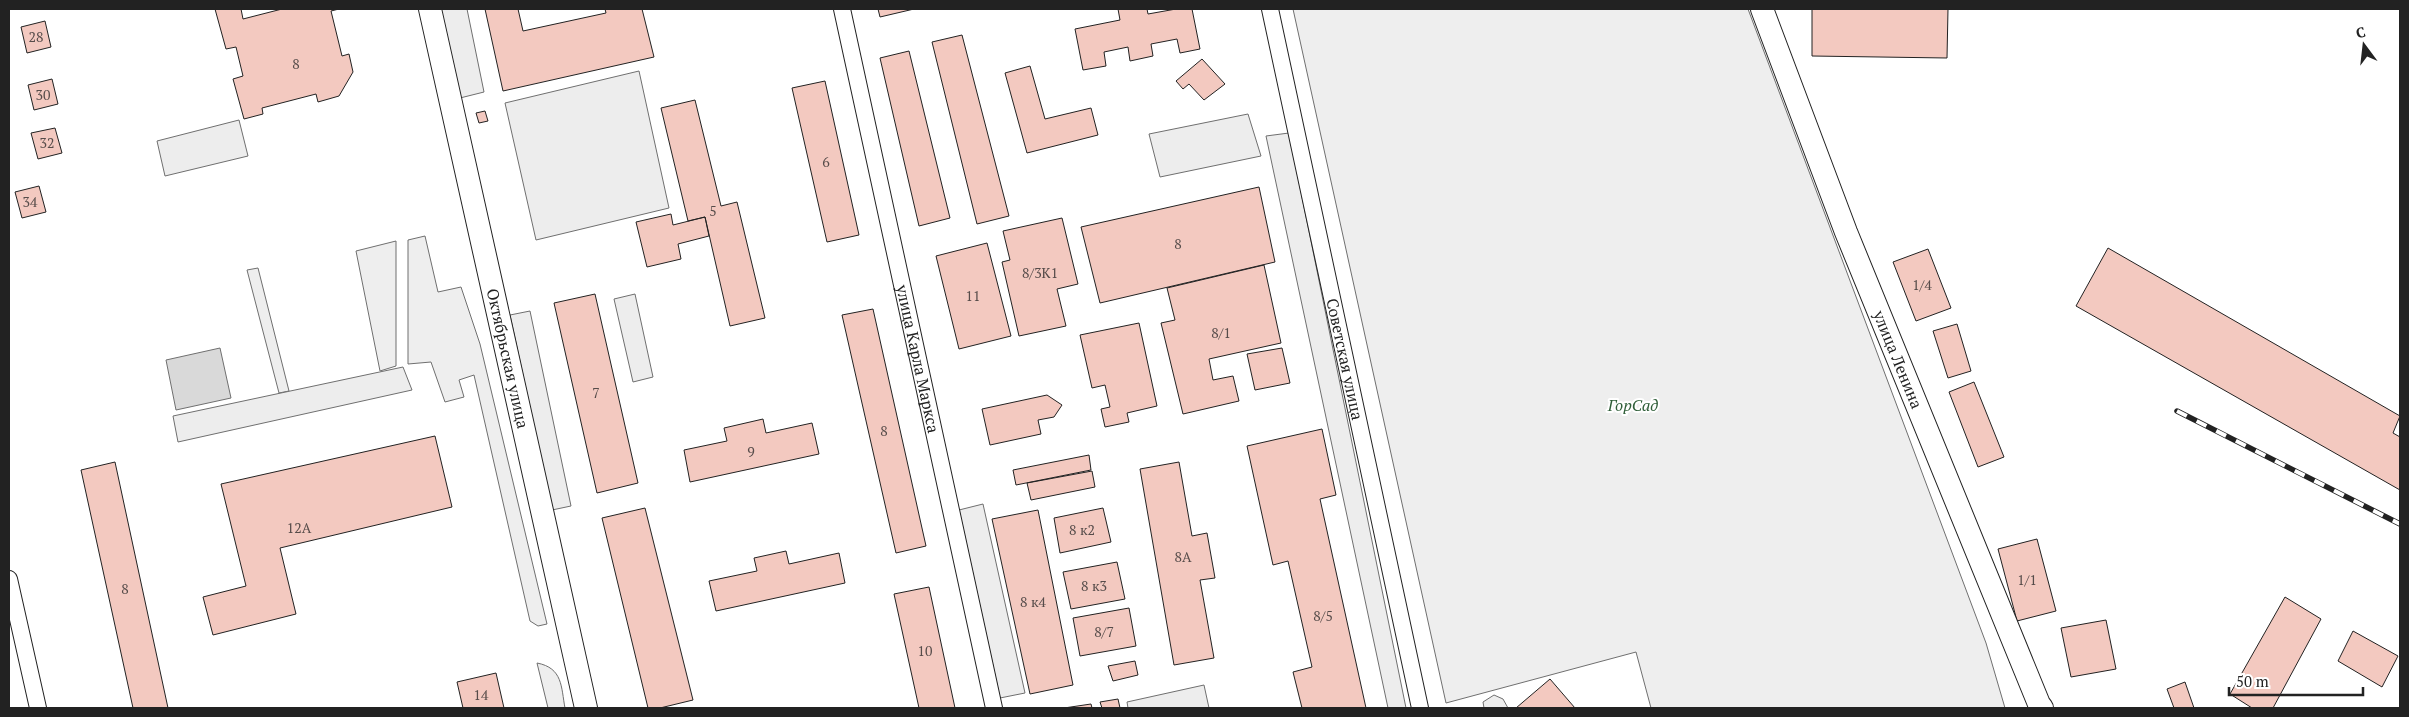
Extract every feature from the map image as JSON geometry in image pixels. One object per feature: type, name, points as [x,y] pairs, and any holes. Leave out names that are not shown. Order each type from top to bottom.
[{"type":"street","name":"Октябрьская улица","points":[[430,9],[586,708]]},
{"type":"street","name":"улица Карла Маркса","points":[[842,9],[994,708]]},
{"type":"street","name":"Советская улица","points":[[1270,9],[1420,708]]},
{"type":"street","name":"улица Ленина","points":[[1762,9],[1846,232],[2042,708]]},
{"type":"street","points":[[9,580],[38,708]]},
{"type":"green space","name":"ГорСад","points":[[1293,9],[1748,9],[1986,643],[2005,708],[1651,708],[1636,652],[1446,703]]},
{"type":"green space","points":[[425,236],[438,292],[461,287],[480,344],[547,624],[538,626],[530,621],[474,375],[459,380],[464,397],[445,402],[431,362],[408,364],[408,240]]},
{"type":"green space","points":[[396,241],[396,366],[380,371],[356,251]]},
{"type":"green space","points":[[258,268],[289,391],[279,393],[247,270]]},
{"type":"green space","points":[[537,663],[552,669],[556,674],[561,686],[565,708],[548,708]]},
{"type":"green space","points":[[1494,695],[1503,699],[1508,708],[1484,708],[1483,702]]},
{"type":"shaded area","points":[[440,9],[467,9],[484,92],[460,98]]},
{"type":"shaded area","points":[[639,71],[669,208],[536,240],[505,103]]},
{"type":"shaded area","points":[[1248,114],[1261,156],[1160,177],[1149,134]]},
{"type":"shaded area","points":[[239,120],[248,156],[165,176],[157,141]]},
{"type":"shaded area","points":[[1289,133],[1406,708],[1388,708],[1266,136]]},
{"type":"shaded area","points":[[635,294],[653,377],[633,382],[614,299]]},
{"type":"shaded area","points":[[530,311],[571,506],[552,510],[510,315]]},
{"type":"shaded area","points":[[220,348],[231,398],[176,410],[166,360]]},
{"type":"shaded area","points":[[403,367],[412,390],[178,442],[173,416]]},
{"type":"shaded area","points":[[983,504],[1025,693],[1000,698],[959,510]]},
{"type":"shaded area","points":[[1204,685],[1209,708],[1128,708],[1127,702]]},
{"type":"building","points":[[215,9],[241,9],[243,19],[282,9],[339,9],[331,11],[342,56],[349,54],[353,72],[339,96],[318,102],[316,94],[262,108],[263,114],[244,119],[233,79],[243,76],[236,47],[226,49]]},
{"type":"building","points":[[485,9],[518,9],[523,31],[606,13],[605,9],[642,9],[654,57],[503,91]]},
{"type":"building","points":[[878,9],[914,9],[880,17]]},
{"type":"building","points":[[1118,9],[1147,9],[1148,14],[1176,9],[1192,9],[1200,49],[1180,53],[1177,39],[1151,44],[1153,56],[1130,61],[1128,47],[1104,52],[1106,66],[1083,70],[1075,29],[1120,20]]},
{"type":"building","points":[[1812,9],[1948,9],[1947,58],[1812,56]]},
{"type":"building","points":[[45,21],[51,47],[27,53],[21,27]]},
{"type":"building","points":[[962,35],[1009,216],[977,224],[932,42]]},
{"type":"building","points":[[909,51],[950,218],[919,226],[880,58]]},
{"type":"building","points":[[1202,59],[1225,84],[1204,100],[1189,84],[1183,89],[1176,81]]},
{"type":"building","points":[[1030,66],[1045,119],[1091,108],[1098,135],[1027,153],[1005,73]]},
{"type":"building","points":[[52,79],[58,104],[34,110],[28,85]]},
{"type":"building","points":[[825,81],[859,235],[827,242],[792,88]]},
{"type":"building","points":[[695,100],[721,206],[737,202],[765,318],[730,326],[705,217],[688,221],[661,108]]},
{"type":"building","points":[[485,111],[488,121],[479,123],[476,113]]},
{"type":"building","points":[[55,128],[62,153],[38,159],[31,133]]},
{"type":"building","points":[[39,186],[46,212],[22,218],[15,192]]},
{"type":"building","points":[[1259,187],[1275,262],[1100,303],[1081,227]]},
{"type":"building","points":[[671,214],[673,225],[705,217],[709,236],[678,244],[681,259],[647,267],[636,222]]},
{"type":"building","points":[[1062,218],[1078,284],[1057,289],[1066,326],[1019,336],[1002,262],[1010,260],[1003,231]]},
{"type":"building","points":[[987,243],[1011,336],[959,349],[936,256]]},
{"type":"building","points":[[2108,248],[2400,416],[2393,433],[2400,437],[2400,490],[2076,306]]},
{"type":"building","points":[[1928,249],[1951,308],[1916,321],[1893,262]]},
{"type":"building","points":[[1264,265],[1281,343],[1209,359],[1213,380],[1233,376],[1239,401],[1183,414],[1161,323],[1175,320],[1167,288]]},
{"type":"building","points":[[595,294],[638,483],[597,493],[554,303]]},
{"type":"building","points":[[873,309],[926,546],[896,553],[842,315]]},
{"type":"building","points":[[1139,323],[1157,406],[1127,413],[1129,422],[1105,427],[1101,409],[1110,407],[1105,385],[1092,388],[1080,335]]},
{"type":"building","points":[[1957,324],[1971,371],[1948,378],[1933,331]]},
{"type":"building","points":[[1282,348],[1290,383],[1255,390],[1247,354]]},
{"type":"building","points":[[1974,382],[2004,457],[1978,467],[1949,392]]},
{"type":"building","points":[[1047,395],[1062,405],[1054,417],[1038,420],[1041,434],[990,445],[982,409]]},
{"type":"building","points":[[763,419],[766,433],[812,423],[819,454],[690,482],[684,450],[727,441],[724,428]]},
{"type":"building","points":[[1322,429],[1336,495],[1320,499],[1366,708],[1302,708],[1293,672],[1312,667],[1288,561],[1273,565],[1247,446]]},
{"type":"building","points":[[435,436],[452,507],[280,548],[296,614],[213,635],[203,597],[246,586],[221,484]]},
{"type":"building","points":[[1089,455],[1091,470],[1016,485],[1013,470]]},
{"type":"building","points":[[115,462],[168,708],[133,708],[81,470]]},
{"type":"building","points":[[1179,462],[1192,536],[1207,533],[1215,578],[1200,580],[1214,658],[1174,665],[1140,469]]},
{"type":"building","points":[[1092,471],[1095,487],[1031,500],[1027,483]]},
{"type":"building","points":[[645,508],[693,700],[660,708],[648,708],[602,518]]},
{"type":"building","points":[[1103,508],[1111,542],[1060,553],[1054,518]]},
{"type":"building","points":[[1038,510],[1073,685],[1030,694],[992,519]]},
{"type":"building","points":[[2037,539],[2056,611],[2017,621],[1998,549]]},
{"type":"building","points":[[786,551],[789,564],[839,553],[845,583],[716,611],[709,581],[757,571],[754,558]]},
{"type":"building","points":[[1117,562],[1125,599],[1071,609],[1063,572]]},
{"type":"building","points":[[929,587],[955,708],[919,708],[894,594]]},
{"type":"building","points":[[2285,597],[2321,619],[2273,708],[2252,708],[2230,694]]},
{"type":"building","points":[[1129,608],[1136,646],[1080,656],[1073,618]]},
{"type":"building","points":[[2106,620],[2116,669],[2071,677],[2061,628]]},
{"type":"building","points":[[2353,631],[2398,656],[2382,687],[2338,661]]},
{"type":"building","points":[[1135,661],[1138,675],[1113,681],[1108,666]]},
{"type":"building","points":[[496,673],[504,708],[463,708],[457,682]]},
{"type":"building","points":[[1550,679],[1575,708],[1516,708]]},
{"type":"building","points":[[2185,682],[2194,708],[2174,708],[2167,689]]},
{"type":"building","points":[[1118,699],[1120,708],[1102,708],[1100,702]]},
{"type":"building","points":[[1091,704],[1092,708],[1064,708]]},
{"type":"railway","points":[[2177,411],[2400,524]]}]
